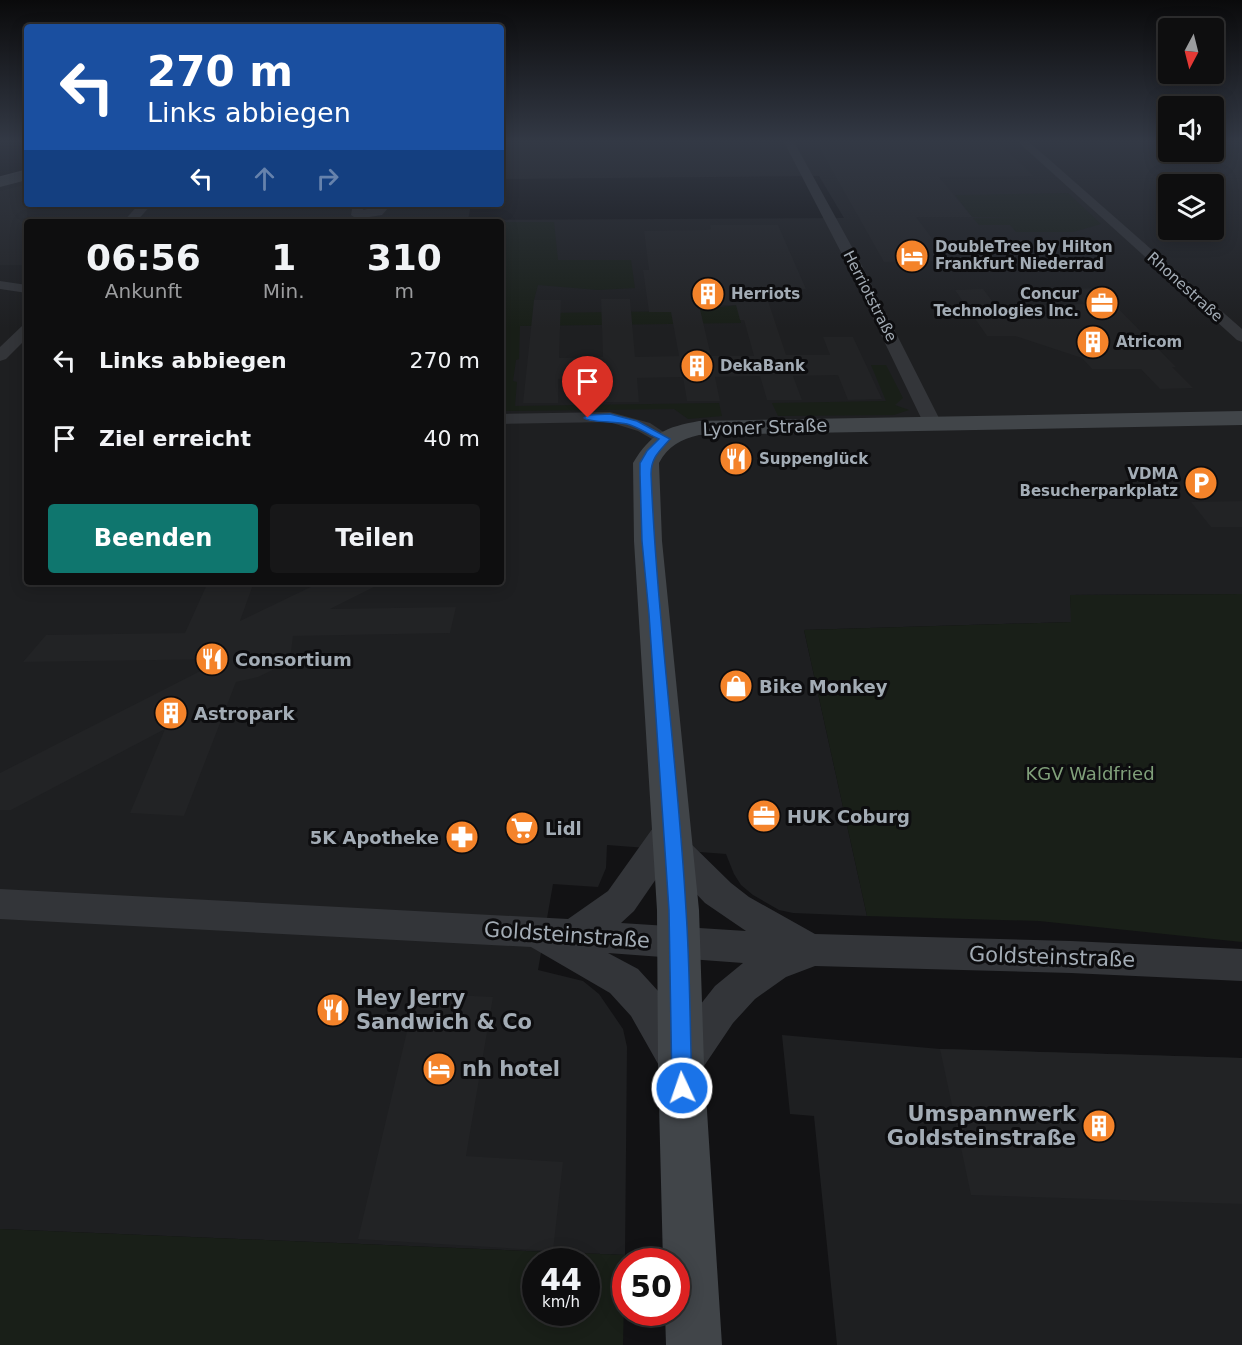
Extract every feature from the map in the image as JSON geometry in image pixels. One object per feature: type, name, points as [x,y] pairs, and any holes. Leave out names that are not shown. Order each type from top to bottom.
[{"type":"main road","name":"Lyoner Straße","points":[[665,439],[682,431],[699,428],[1242,418]]},
{"type":"main road","points":[[665,439],[651,453],[646,463],[645,474],[678,943],[681,1064],[694,1345]]},
{"type":"street","name":"Herriotstraße","points":[[822,203],[932,422]]},
{"type":"street","name":"Rhonestraße","points":[[1091,203],[1242,337]]},
{"type":"street","points":[[132,219],[143,207]]},
{"type":"street","points":[[355,219],[378,212],[383,207]]},
{"type":"street","points":[[0,285],[24,289]]},
{"type":"street","points":[[0,357],[24,331]]},
{"type":"street","points":[[504,419],[610,417],[644,427],[665,439]]},
{"type":"street","points":[[573,934],[599,920],[621,901],[672,837],[718,893],[736,907],[811,950]]},
{"type":"street","name":"Goldsteinstraße","points":[[0,904],[573,934],[678,943],[811,950],[1242,964]]},
{"type":"street","points":[[532,932],[584,957],[624,981],[645,1004],[681,1064],[725,1001],[745,982],[769,967],[811,950]]},
{"type":"shaded area","points":[[0,203],[24,203],[24,207],[470,207],[468,219],[24,219],[24,585],[504,585],[504,220],[844,218],[835,203],[1158,203],[1158,240],[1224,240],[1224,203],[1242,203],[1242,594],[1070,595],[1072,622],[804,630],[867,916],[793,913],[779,910],[741,885],[726,854],[607,845],[606,868],[598,887],[553,884],[538,970],[583,981],[599,994],[623,1029],[627,1047],[625,1248],[612,1248],[612,1254],[600,1254],[600,1248],[522,1248],[522,1251],[0,1229]]},
{"type":"shaded area","points":[[782,1035],[940,1049],[1242,1058],[1242,1345],[837,1345],[814,1116],[790,1114]]},
{"type":"green space","points":[[961,203],[1078,203],[1101,224],[1073,232],[1016,232],[1010,225],[979,225],[973,218],[1028,217],[972,217]]},
{"type":"green space","points":[[504,222],[554,222],[558,260],[631,260],[635,288],[598,290],[538,285],[534,300],[542,313],[690,311],[738,305],[741,323],[520,326],[519,359],[516,360],[513,381],[517,382],[515,406],[719,403],[722,416],[688,419],[674,409],[504,411]]},
{"type":"green space","points":[[871,365],[886,365],[903,398],[895,405],[909,410],[894,415],[778,416],[772,403],[886,401]]},
{"type":"green space","name":"KGV Waldfried","points":[[1242,594],[1242,942],[1039,921],[867,916],[804,630],[1071,622],[1070,595]]},
{"type":"green space","points":[[0,1229],[522,1251],[522,1326],[600,1326],[600,1254],[612,1254],[612,1326],[623,1326],[623,1345],[0,1345]]},
{"type":"building","points":[[0,203],[24,203],[24,207],[27,207],[27,219],[24,219],[24,265],[0,265]]},
{"type":"building","points":[[850,203],[960,203],[972,217],[916,217],[949,261],[884,262]]},
{"type":"building","points":[[710,225],[778,225],[806,289],[764,289],[786,355],[830,355],[823,337],[853,337],[882,399],[848,400],[838,375],[793,376],[802,400],[767,400],[760,376],[715,377],[720,401],[687,401],[683,377],[637,378],[639,402],[605,402],[604,378],[558,379],[558,403],[523,403],[534,300],[561,300],[559,358],[603,357],[601,299],[630,299],[635,357],[679,356],[671,312],[649,312],[643,270],[649,270],[644,231],[711,229]],"holes":[[[699,305],[736,305],[740,320],[744,320],[754,356],[711,356]]]},
{"type":"building","name":"Atricom","points":[[1098,288],[1176,367],[1172,367],[1193,388],[1160,389],[1141,369],[1092,369],[1082,358],[1015,336],[987,336],[955,290],[983,289],[996,306],[1085,304],[1070,289]]},
{"type":"building","points":[[1242,501],[1242,527],[1211,527],[1191,502]]},
{"type":"building","name":"Astropark","points":[[207,585],[253,585],[240,621],[315,585],[378,585],[330,609],[456,607],[450,633],[293,636],[291,652],[279,667],[258,677],[236,682],[184,816],[130,813],[165,729],[11,810],[0,810],[0,773],[224,659],[23,662],[46,635],[185,633]]},
{"type":"building","name":"nh hotel","points":[[416,993],[493,997],[466,1156],[563,1162],[553,1248],[522,1249],[358,1239]]},
{"type":"building","name":"Umspannwerk Goldsteinstraße","points":[[940,1049],[1242,1058],[1242,1204],[971,1195]]},
{"type":"place","name":"DoubleTree by Hilton Frankfurt Niederrad","points":[[912,256]]},
{"type":"place","name":"Herriots","points":[[708,294]]},
{"type":"place","name":"Concur Technologies Inc.","points":[[1102,303]]},
{"type":"place","name":"Atricom","points":[[1093,342]]},
{"type":"place","name":"DekaBank","points":[[697,366]]},
{"type":"place","name":"Suppenglück","points":[[736,459]]},
{"type":"place","name":"VDMA Besucherparkplatz","points":[[1201,483]]},
{"type":"place","name":"Consortium","points":[[212,659]]},
{"type":"place","name":"Bike Monkey","points":[[736,686]]},
{"type":"place","name":"Astropark","points":[[171,713]]},
{"type":"place","name":"HUK Coburg","points":[[764,816]]},
{"type":"place","name":"Lidl","points":[[522,828]]},
{"type":"place","name":"5K Apotheke","points":[[462,837]]},
{"type":"place","name":"Hey Jerry Sandwich & Co","points":[[333,1010]]},
{"type":"place","name":"nh hotel","points":[[439,1069]]},
{"type":"place","name":"Umspannwerk Goldsteinstraße","points":[[1099,1126]]},
{"type":"route","points":[[588,418],[610,417],[634,423],[665,439],[651,453],[646,463],[645,474],[648,541],[656,614],[678,910],[682,1088]]}]
